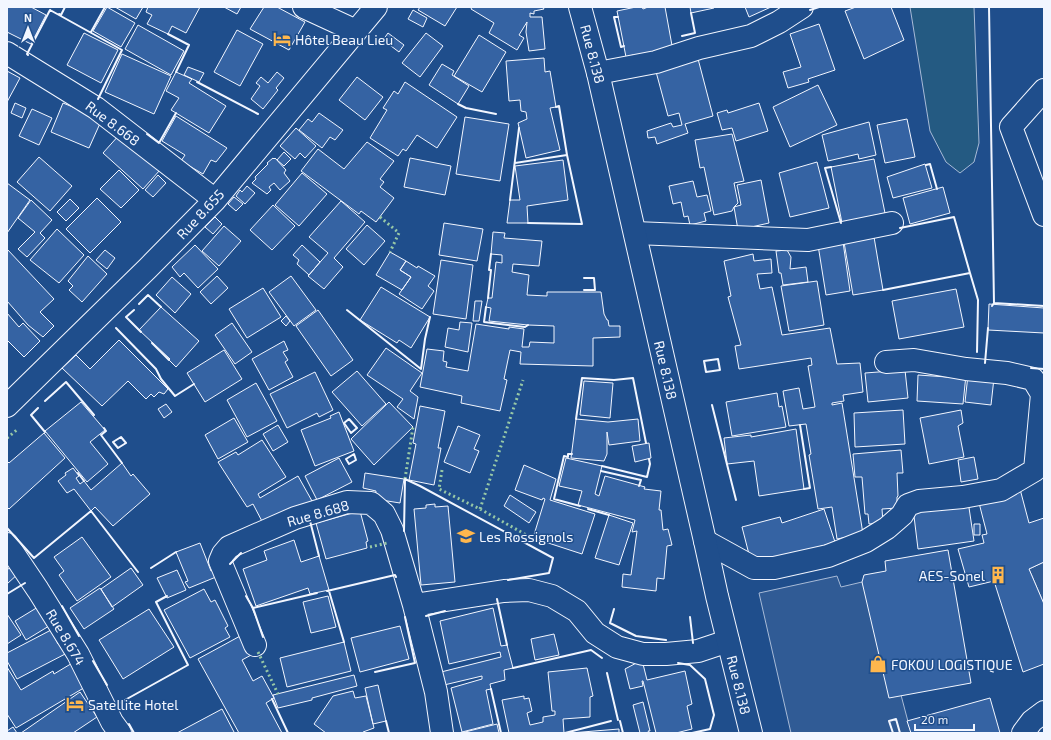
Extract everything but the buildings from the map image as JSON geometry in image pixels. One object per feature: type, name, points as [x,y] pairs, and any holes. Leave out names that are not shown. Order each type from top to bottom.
[{"type":"street","points":[[304,7],[356,31]]},
{"type":"street","name":"Rue 8.655","points":[[7,406],[215,200],[376,7]]},
{"type":"street","name":"Rue 8.138","points":[[580,7],[598,73],[636,233],[706,541],[716,596],[751,733]]},
{"type":"street","points":[[598,73],[656,62],[699,48],[751,36],[779,22],[802,7]]},
{"type":"street","name":"Rue 8.668","points":[[7,53],[96,108],[215,200]]},
{"type":"street","points":[[1044,90],[1011,127],[1044,215]]},
{"type":"street","points":[[636,233],[808,240],[892,223]]},
{"type":"street","points":[[706,541],[754,568],[774,568],[828,556],[866,541],[887,528],[902,515],[908,505],[919,501],[963,497],[1001,490],[1035,470],[1042,394],[1033,379],[1007,373],[966,369],[914,360],[886,362]]},
{"type":"street","name":"Rue 8.688","points":[[255,645],[220,561],[223,554],[229,548],[295,518],[347,502],[370,503],[384,514],[392,530],[414,605],[436,692],[442,733]]},
{"type":"street","name":"Rue 8.674","points":[[7,544],[78,654],[112,722],[120,733]]},
{"type":"street","points":[[414,605],[504,591],[529,590],[552,596],[577,611],[595,633],[617,647],[643,654],[666,654],[698,651],[728,641]]},
{"type":"street","points":[[1023,733],[1032,721],[1044,712]]},
{"type":"shaded area","points":[[910,7],[974,7],[979,143],[974,162],[960,173],[946,162],[930,131]]},
{"type":"shaded area","points":[[1044,562],[1044,604],[1029,569]]},
{"type":"shaded area","points":[[837,576],[841,587],[862,582],[901,695],[911,733],[791,733],[759,593]]},
{"type":"hedge","points":[[380,217],[399,233],[390,252]]},
{"type":"hedge","points":[[480,509],[523,380]]},
{"type":"hedge","points":[[405,479],[413,427]]},
{"type":"hedge","points":[[7,438],[18,429]]},
{"type":"hedge","points":[[442,470],[439,489],[480,509],[530,537]]},
{"type":"hedge","points":[[370,547],[387,543]]},
{"type":"hedge","points":[[258,652],[278,694]]},
{"type":"wall","points":[[59,14],[61,15],[65,7]]},
{"type":"wall","points":[[91,32],[105,7]]},
{"type":"wall","points":[[810,10],[819,7]]},
{"type":"wall","points":[[989,7],[994,303],[992,306]]},
{"type":"wall","points":[[50,10],[122,50],[98,99]]},
{"type":"wall","points":[[28,55],[27,54],[50,10]]},
{"type":"wall","points":[[682,36],[695,33],[691,13]]},
{"type":"wall","points":[[618,17],[614,17],[621,47],[624,46]]},
{"type":"wall","points":[[168,34],[189,45],[176,72]]},
{"type":"wall","points":[[197,82],[258,114]]},
{"type":"wall","points":[[458,104],[466,108],[496,114]]},
{"type":"wall","points":[[528,223],[582,224],[567,155],[559,106],[556,107]]},
{"type":"wall","points":[[147,134],[159,143],[176,113]]},
{"type":"wall","points":[[510,200],[519,128]]},
{"type":"wall","points":[[515,163],[567,155]]},
{"type":"wall","points":[[926,165],[930,164],[937,189]]},
{"type":"wall","points":[[831,167],[825,168],[841,223]]},
{"type":"wall","points":[[883,290],[970,273],[954,217],[900,228]]},
{"type":"wall","points":[[488,298],[491,254]]},
{"type":"wall","points":[[970,273],[978,300],[977,352]]},
{"type":"wall","points":[[584,278],[594,278],[595,290],[584,290]]},
{"type":"wall","points":[[139,304],[148,295],[161,307]]},
{"type":"wall","points":[[994,303],[1044,306]]},
{"type":"wall","points":[[486,307],[484,322],[525,327],[528,325]]},
{"type":"wall","points":[[134,310],[126,317],[141,332]]},
{"type":"wall","points":[[347,310],[421,369],[430,317]]},
{"type":"wall","points":[[116,328],[156,369],[161,379],[175,396],[194,384]]},
{"type":"wall","points":[[985,363],[988,328]]},
{"type":"wall","points":[[152,343],[169,360]]},
{"type":"wall","points":[[718,359],[720,370],[706,372],[704,361],[718,359]]},
{"type":"wall","points":[[1031,368],[1044,369]]},
{"type":"wall","points":[[576,419],[582,378],[614,380],[633,378],[646,443]]},
{"type":"wall","points":[[45,401],[66,382],[94,415]]},
{"type":"wall","points":[[712,405],[736,500]]},
{"type":"wall","points":[[38,408],[31,415],[45,432]]},
{"type":"wall","points":[[349,419],[357,428],[351,433],[344,423],[349,419]]},
{"type":"wall","points":[[800,425],[810,488],[804,489]]},
{"type":"wall","points":[[104,428],[106,431],[101,435],[122,463]]},
{"type":"wall","points":[[121,437],[126,443],[118,448],[113,442],[121,437]]},
{"type":"wall","points":[[354,454],[356,460],[349,464],[346,459],[354,454]]},
{"type":"wall","points":[[572,454],[568,454],[568,457],[564,456],[554,499],[580,506]]},
{"type":"wall","points":[[602,466],[647,477],[650,464],[649,459]]},
{"type":"wall","points":[[601,471],[641,480],[639,486]]},
{"type":"wall","points":[[78,473],[84,481]]},
{"type":"wall","points":[[404,531],[405,479],[553,558],[549,573],[508,580]]},
{"type":"wall","points":[[588,509],[609,515]]},
{"type":"wall","points":[[7,528],[34,558],[91,511],[138,572]]},
{"type":"wall","points":[[310,521],[319,556]]},
{"type":"wall","points":[[151,568],[176,552]]},
{"type":"wall","points":[[230,564],[241,553]]},
{"type":"wall","points":[[327,591],[395,575],[396,577]]},
{"type":"wall","points":[[7,594],[25,583]]},
{"type":"wall","points":[[329,591],[344,642]]},
{"type":"wall","points":[[253,608],[317,593]]},
{"type":"wall","points":[[116,705],[188,665],[156,602],[167,596]]},
{"type":"wall","points":[[246,596],[253,608],[263,637]]},
{"type":"wall","points":[[497,599],[507,645]]},
{"type":"wall","points":[[62,606],[79,636]]},
{"type":"wall","points":[[614,609],[610,623],[636,636],[666,640]]},
{"type":"wall","points":[[426,616],[445,611]]},
{"type":"wall","points":[[375,672],[415,663],[405,617]]},
{"type":"wall","points":[[690,617],[693,643]]},
{"type":"wall","points":[[513,668],[591,650],[602,658]]},
{"type":"wall","points":[[93,661],[107,685]]},
{"type":"wall","points":[[678,663],[690,665],[705,679],[714,715],[710,729],[692,733]]},
{"type":"wall","points":[[607,673],[618,720]]},
{"type":"wall","points":[[491,689],[501,733]]},
{"type":"wall","points":[[272,699],[288,733]]},
{"type":"wall","points":[[893,733],[889,721],[896,719],[900,733]]},
{"type":"wall","points":[[386,721],[389,733]]},
{"type":"wall","points":[[565,733],[611,721]]},
{"type":"wall","points":[[620,721],[623,733]]},
{"type":"wall","points":[[129,724],[134,733]]},
{"type":"place","name":"Hôtel Beau Lieu","points":[[282,39]]},
{"type":"place","name":"Les Rossignols","points":[[466,536]]},
{"type":"place","name":"AES-Sonel","points":[[998,575]]},
{"type":"place","name":"FOKOU LOGISTIQUE","points":[[878,664]]},
{"type":"place","name":"Satellite Hotel","points":[[75,704]]}]
